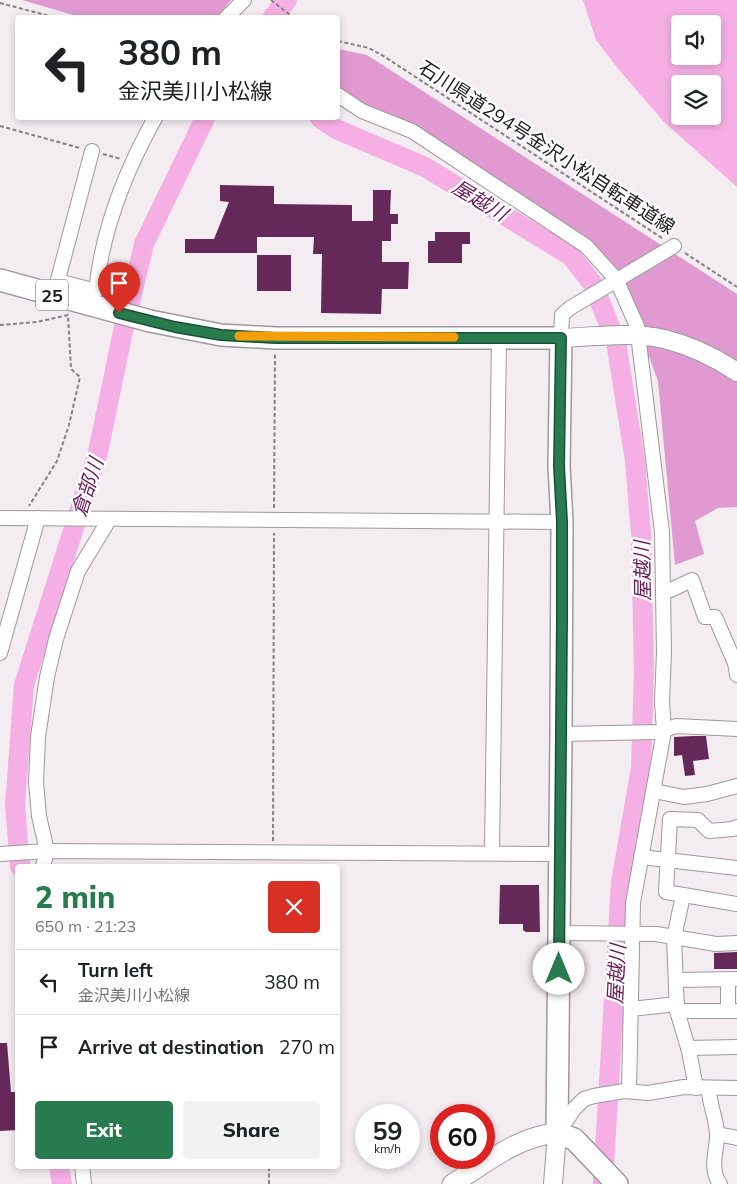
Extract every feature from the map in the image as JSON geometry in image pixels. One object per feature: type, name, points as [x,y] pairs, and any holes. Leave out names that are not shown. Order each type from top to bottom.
[{"type":"main road","name":"25","points":[[0,280],[56,288],[103,309],[150,321],[221,335],[275,338],[499,336],[561,338]]},
{"type":"main road","points":[[557,1134],[561,734],[562,522],[559,466],[561,338]]},
{"type":"main road","points":[[452,1184],[522,1141],[540,1135],[557,1134],[574,1139],[617,1184]]},
{"type":"street","points":[[229,15],[244,0]]},
{"type":"street","points":[[340,95],[362,111],[412,131],[586,246],[613,281],[636,326],[662,532],[664,593],[662,732],[654,791],[633,903],[627,1091]]},
{"type":"street","points":[[92,152],[56,288],[96,290],[98,264],[119,197],[133,162],[154,120]]},
{"type":"street","points":[[674,246],[570,308],[562,315],[561,338],[636,336],[664,339],[724,363],[737,372]]},
{"type":"street","points":[[492,853],[499,336]]},
{"type":"street","points":[[0,518],[562,522]]},
{"type":"street","points":[[0,652],[44,519]]},
{"type":"street","points":[[43,864],[36,782],[38,736],[47,677],[56,639],[78,570],[107,520]]},
{"type":"street","points":[[664,593],[692,580],[705,617],[714,617],[735,663],[737,675]]},
{"type":"street","points":[[561,734],[662,732],[676,726],[737,729],[737,722]]},
{"type":"street","points":[[654,791],[684,797],[707,794],[737,786]]},
{"type":"street","points":[[737,827],[709,831],[698,820],[670,819],[666,892],[737,904]]},
{"type":"street","points":[[0,854],[43,851],[559,854]]},
{"type":"street","points":[[641,857],[737,868]]},
{"type":"street","points":[[683,896],[674,937],[677,1008],[688,1048],[709,1102],[717,1134],[713,1159],[716,1178],[720,1184]]},
{"type":"street","points":[[559,932],[631,934],[674,937],[716,944],[737,943]]},
{"type":"street","points":[[631,1009],[677,1008],[733,1011],[732,980],[676,980]]},
{"type":"street","points":[[688,1048],[737,1047]]},
{"type":"street","points":[[553,1184],[557,1134],[574,1109],[584,1099],[627,1091],[648,1093],[703,1088],[737,1088]]},
{"type":"street","points":[[717,1134],[737,1138]]},
{"type":"street","points":[[82,1169],[84,1184]]},
{"type":"path","points":[[271,0],[290,15]]},
{"type":"path","points":[[0,3],[46,15]]},
{"type":"path","name":"石川県道294号金沢小松自転車道線","points":[[340,41],[369,48],[385,57],[737,287]]},
{"type":"path","points":[[0,126],[133,162]]},
{"type":"path","points":[[0,325],[37,322],[68,315],[72,369],[80,377],[69,425],[57,461],[25,511]]},
{"type":"path","points":[[273,852],[275,338]]},
{"type":"path","points":[[269,1169],[269,1184]]},
{"type":"shaded area","points":[[22,0],[231,0],[219,15],[73,15]]},
{"type":"shaded area","points":[[583,0],[737,0],[737,187],[664,122],[596,40]]},
{"type":"shaded area","points":[[340,49],[367,55],[737,294],[737,507],[718,508],[695,521],[704,554],[675,565],[658,381],[624,289],[589,243],[360,104],[340,88]]},
{"type":"building","points":[[220,185],[274,186],[274,204],[352,205],[352,221],[373,221],[373,190],[391,190],[390,214],[398,214],[398,224],[391,224],[391,241],[382,241],[382,262],[409,262],[408,289],[382,289],[381,314],[321,313],[322,254],[313,254],[314,237],[257,237],[257,253],[185,253],[185,239],[214,239],[229,202],[220,201]]},
{"type":"building","points":[[435,232],[470,232],[470,244],[462,244],[462,263],[428,263],[428,241],[435,241]]},
{"type":"building","points":[[257,255],[291,255],[291,291],[257,291]]},
{"type":"building","points":[[706,736],[709,759],[693,761],[695,775],[685,776],[682,755],[674,756],[674,737]]},
{"type":"building","points":[[500,885],[539,885],[540,932],[526,932],[523,930],[523,924],[499,924]]},
{"type":"building","points":[[737,952],[737,969],[714,969],[714,953]]},
{"type":"building","points":[[0,1043],[7,1043],[11,1092],[15,1092],[15,1130],[0,1131]]},
{"type":"waterway","name":"倉部川","points":[[274,15],[287,0]]},
{"type":"waterway","name":"倉部川","points":[[20,864],[15,805],[24,685],[98,452],[122,336],[144,244],[204,120]]},
{"type":"waterway","name":"屋越川","points":[[323,120],[336,129],[425,167],[571,256],[593,284],[616,342],[635,461],[641,534],[644,672],[641,768],[621,882],[603,1182]]},
{"type":"waterway","name":"倉部川","points":[[60,1169],[62,1184]]},
{"type":"slow traffic","points":[[239,336],[275,338],[454,337]]},
{"type":"route","points":[[119,313],[175,327],[221,335],[275,338],[499,336],[561,338],[559,466],[562,522],[562,618],[559,969]]}]
